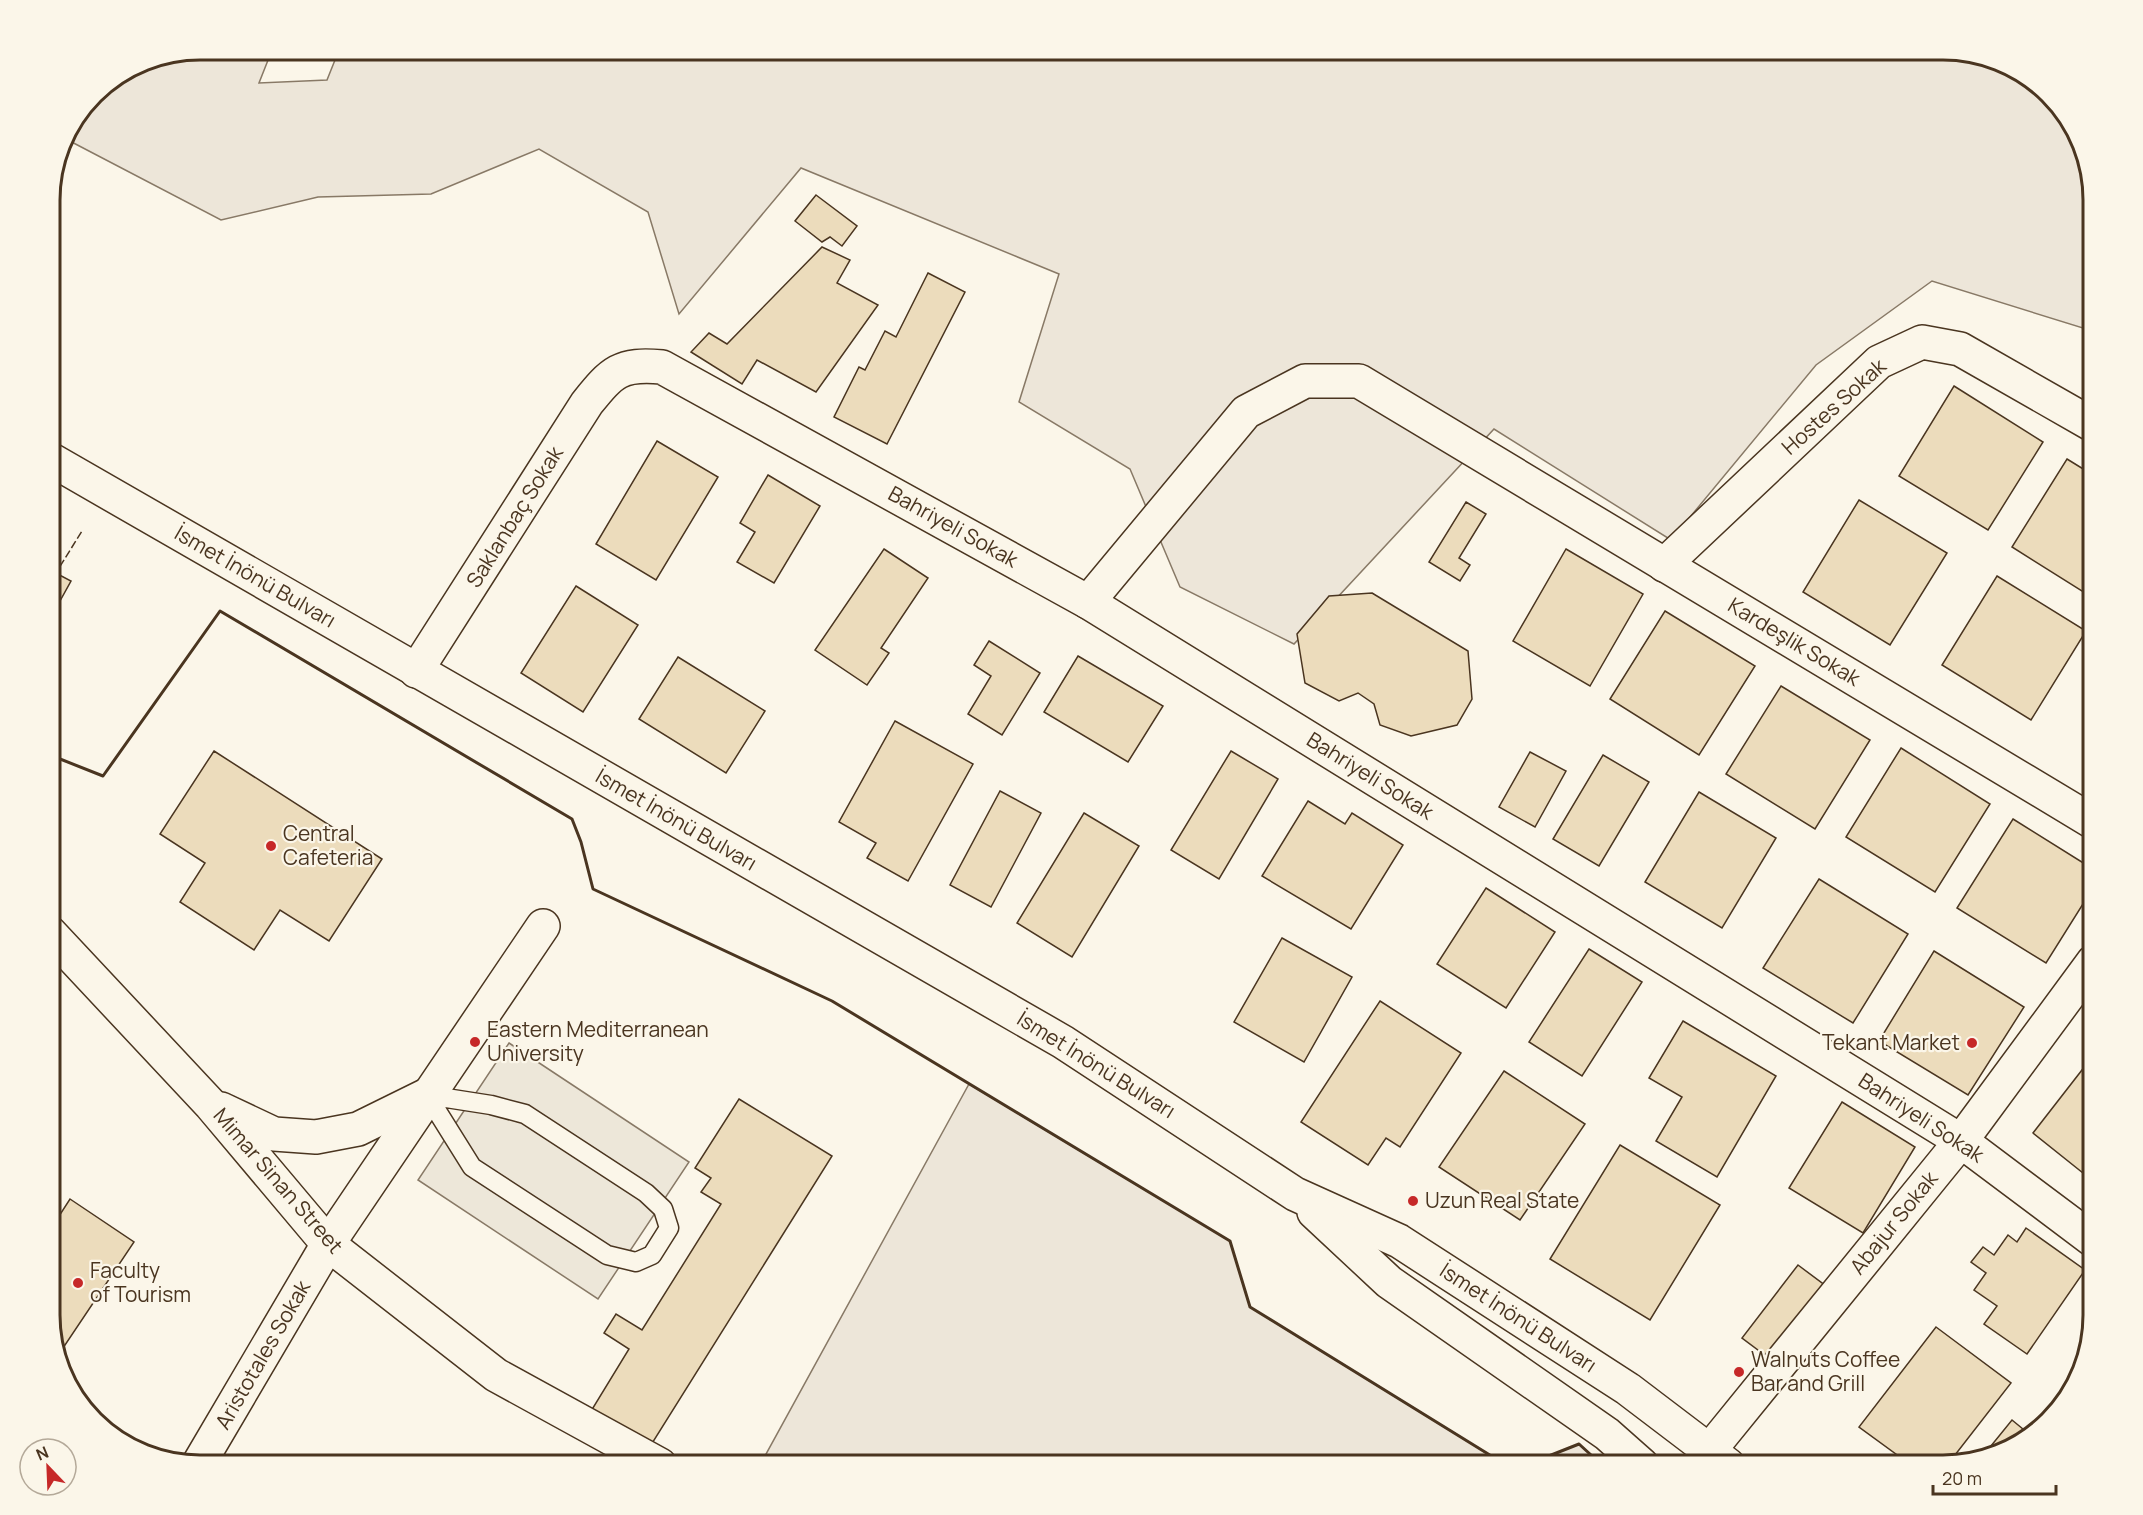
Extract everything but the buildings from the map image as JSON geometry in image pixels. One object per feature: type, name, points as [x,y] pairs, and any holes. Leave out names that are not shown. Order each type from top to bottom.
[{"type":"street","name":"Hostes Sokak","points":[[1665,565],[1879,362],[1922,342],[1960,349],[2083,419]]},
{"type":"street","name":"Bahriyeli Sokak","points":[[621,369],[641,365],[662,367],[1088,602],[1961,1141],[2083,1232]]},
{"type":"street","name":"Saklanbaç Sokak","points":[[416,671],[587,403],[603,383],[621,369]]},
{"type":"street","name":"Kardeşlik Sokak","points":[[1088,602],[1246,412],[1305,381],[1359,381],[2083,815]]},
{"type":"street","name":"İsmet İnönü Bulvarı","points":[[60,465],[1063,1042],[1295,1194],[1399,1241],[1628,1389],[1715,1455]]},
{"type":"street","name":"Aristotales Sokak","points":[[204,1455],[328,1244],[543,926]]},
{"type":"street","name":"Mimar Sinan Street","points":[[60,944],[211,1105],[328,1244],[496,1375],[640,1455]]},
{"type":"street","name":"Abajur Sokak","points":[[1721,1455],[2083,977]]},
{"type":"street","points":[[211,1105],[274,1134],[316,1137],[358,1129],[427,1095]]},
{"type":"street","name":"İsmet İnönü Bulvarı","points":[[1295,1194],[1389,1282],[1607,1434],[1630,1455]]},
{"type":"lane","points":[[427,1095],[525,1113],[646,1193],[663,1209],[669,1228],[652,1255],[636,1262],[607,1255],[472,1167],[427,1095]]},
{"type":"shaded area","points":[[200,60],[268,60],[259,83],[327,80],[335,60],[1953,60],[1988,67],[2021,84],[2048,108],[2069,138],[2082,181],[2083,328],[1932,281],[1816,365],[1671,540],[1494,429],[1294,644],[1180,587],[1130,469],[1019,402],[1059,274],[801,168],[679,314],[648,212],[539,149],[431,194],[318,197],[221,220],[73,143],[84,122],[101,101],[138,74],[172,63]]},
{"type":"shaded area","points":[[509,1043],[689,1162],[598,1299],[418,1180]]},
{"type":"shaded area","points":[[969,1084],[1230,1241],[1250,1307],[1490,1455],[765,1455]]},
{"type":"shaded area","points":[[1579,1444],[1591,1455],[1551,1455]]},
{"type":"fence","points":[[60,566],[82,531]]},
{"type":"wall","points":[[60,759],[103,776],[220,611],[572,819],[581,842],[593,889],[832,1001],[1230,1241],[1250,1307],[1490,1455]]},
{"type":"wall","points":[[1551,1455],[1579,1444],[1591,1455]]},
{"type":"place","name":"Central Cafeteria","points":[[271,846]]},
{"type":"place","name":"Eastern Mediterranean University","points":[[475,1042]]},
{"type":"place","name":"Tekant Market","points":[[1972,1043]]},
{"type":"place","name":"Uzun Real State","points":[[1413,1201]]},
{"type":"place","name":"Faculty of Tourism","points":[[78,1283]]},
{"type":"place","name":"Walnuts Coffee Bar and Grill","points":[[1739,1372]]}]
